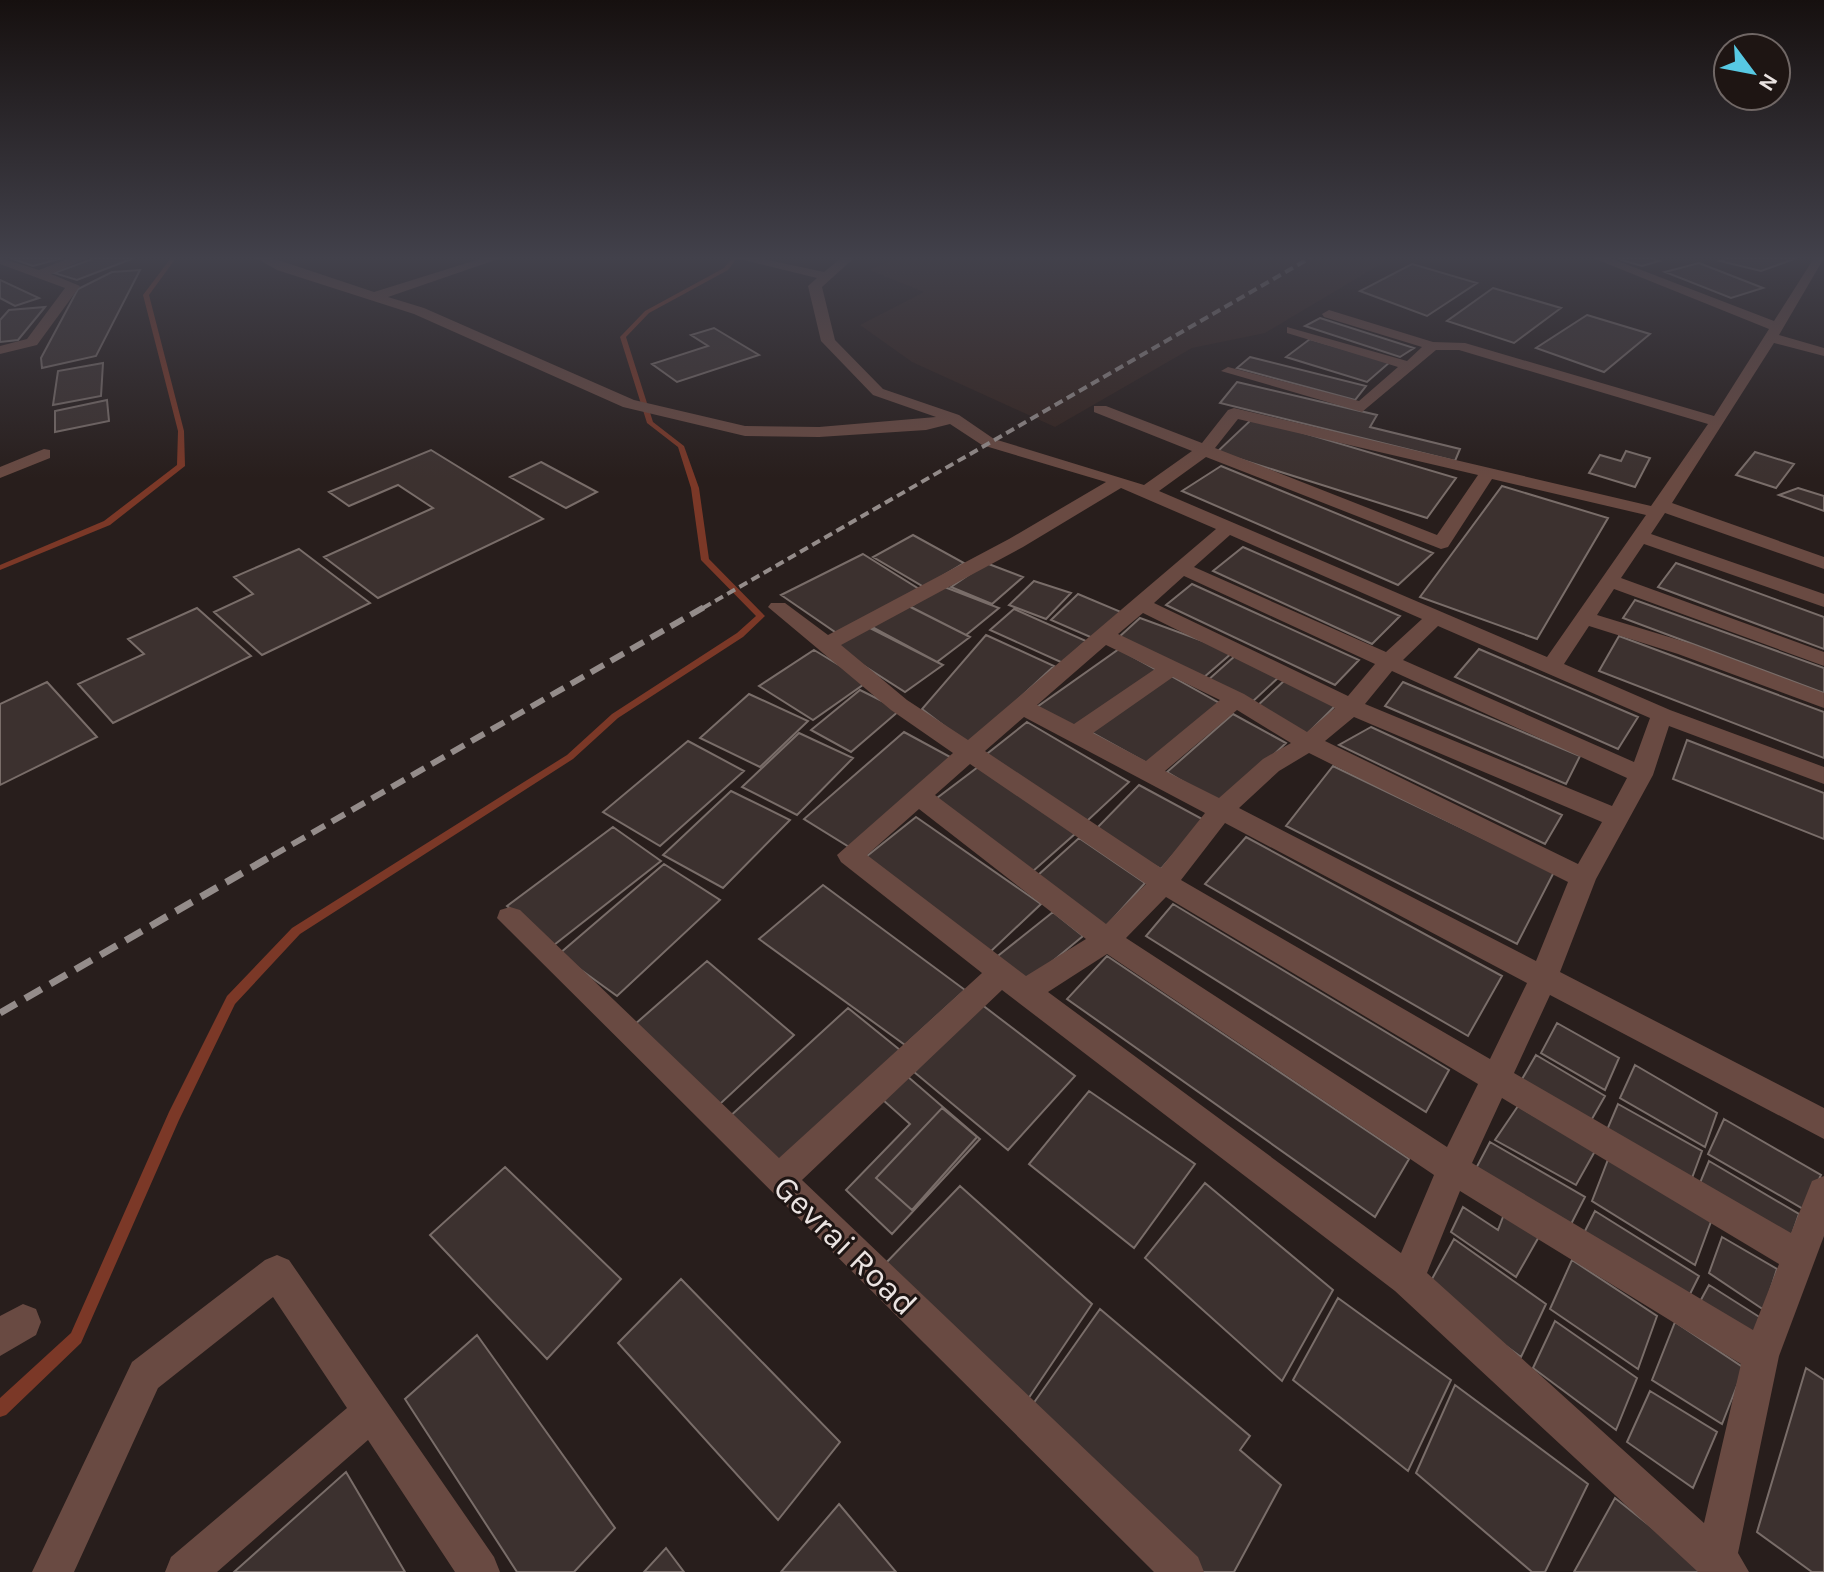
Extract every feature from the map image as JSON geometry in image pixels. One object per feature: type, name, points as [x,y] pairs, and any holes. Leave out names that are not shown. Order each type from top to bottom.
[{"type":"street","points":[[0,350],[32,342],[40,331]]},
{"type":"street","points":[[465,331],[629,404],[760,431],[819,432],[926,425],[953,418]]},
{"type":"street","points":[[826,331],[828,341],[878,392],[953,418],[988,442],[1120,481],[1662,715],[1824,776]]},
{"type":"street","points":[[1296,331],[1409,366]]},
{"type":"street","points":[[1385,331],[1432,346],[1460,346],[1718,422]]},
{"type":"street","points":[[1551,667],[1718,422],[1773,332],[1824,352]]},
{"type":"street","points":[[1228,371],[1362,407],[1432,346]]},
{"type":"street","points":[[1100,409],[1441,543],[1487,474]]},
{"type":"street","points":[[1146,492],[1205,450],[1234,413],[1487,474],[1658,508],[1819,559]]},
{"type":"street","points":[[0,473],[44,454]]},
{"type":"street","points":[[827,644],[1016,543],[1120,481]]},
{"type":"street","points":[[1229,527],[1143,605],[850,855],[1407,1279],[1722,1568]]},
{"type":"street","points":[[1639,536],[1824,601]]},
{"type":"street","points":[[1183,569],[1641,775]]},
{"type":"street","points":[[1611,581],[1824,659]]},
{"type":"street","points":[[1143,605],[1351,707],[1615,817]]},
{"type":"street","points":[[778,607],[899,705],[1164,883],[1800,1257]]},
{"type":"street","points":[[779,1180],[1013,982],[1107,940],[1164,883],[1221,810],[1271,765],[1308,743],[1351,707],[1388,662],[1436,617]]},
{"type":"street","points":[[1586,618],[1685,649],[1824,701]]},
{"type":"street","points":[[1105,636],[1236,699],[1308,743],[1583,878]]},
{"type":"street","points":[[1076,734],[1171,668]]},
{"type":"street","points":[[1148,772],[1236,699]]},
{"type":"street","points":[[1023,707],[1824,1124]]},
{"type":"street","points":[[1407,1279],[1453,1169],[1543,979],[1583,878],[1641,775],[1662,715]]},
{"type":"street","points":[[919,796],[1107,940],[1453,1169],[1761,1356]]},
{"type":"street","name":"Gevrai Road","points":[[510,918],[1183,1572]]},
{"type":"street","points":[[1722,1568],[1761,1356],[1824,1192]]},
{"type":"street","points":[[53,1572],[145,1375],[277,1272],[479,1572]]},
{"type":"street","points":[[186,1572],[371,1412]]},
{"type":"shaded area","points":[[869,331],[1268,331],[1192,348],[1055,427],[912,362]]},
{"type":"building","points":[[0,331],[25,331],[18,340],[0,342]]},
{"type":"building","points":[[55,331],[109,331],[96,356],[42,368],[41,358]]},
{"type":"building","points":[[720,331],[759,355],[677,382],[652,364],[708,346],[691,335]]},
{"type":"building","points":[[1321,331],[1362,331],[1414,348],[1400,357]]},
{"type":"building","points":[[1479,331],[1530,331],[1514,343]]},
{"type":"building","points":[[1562,331],[1650,334],[1604,372],[1536,348]]},
{"type":"building","points":[[1310,339],[1390,362],[1367,382],[1286,357]]},
{"type":"building","points":[[1250,357],[1366,386],[1355,400],[1237,368]]},
{"type":"building","points":[[103,363],[101,396],[53,405],[58,371]]},
{"type":"building","points":[[1237,382],[1377,415],[1370,427],[1460,449],[1455,461],[1220,403]]},
{"type":"building","points":[[107,400],[109,421],[55,432],[55,411]]},
{"type":"building","points":[[1253,418],[1456,478],[1427,518],[1217,452]]},
{"type":"building","points":[[431,450],[543,519],[378,598],[324,557],[433,508],[398,485],[349,506],[329,492]]},
{"type":"building","points":[[1626,451],[1650,458],[1635,487],[1589,473],[1600,455],[1621,461]]},
{"type":"building","points":[[1755,452],[1794,464],[1776,488],[1736,475]]},
{"type":"building","points":[[541,462],[597,492],[566,508],[510,477]]},
{"type":"building","points":[[1221,466],[1433,553],[1398,585],[1182,491]]},
{"type":"building","points":[[1502,486],[1608,518],[1537,639],[1420,597]]},
{"type":"building","points":[[1798,488],[1824,496],[1824,511],[1779,495]]},
{"type":"building","points":[[913,535],[964,563],[924,587],[873,557]]},
{"type":"building","points":[[1243,547],[1400,616],[1372,644],[1213,571]]},
{"type":"building","points":[[299,549],[370,603],[262,655],[214,612],[253,594],[234,577]]},
{"type":"building","points":[[863,554],[919,589],[838,634],[781,595]]},
{"type":"building","points":[[986,563],[1023,577],[992,604],[951,587]]},
{"type":"building","points":[[1676,563],[1824,617],[1824,649],[1658,587]]},
{"type":"building","points":[[1034,581],[1071,593],[1046,619],[1009,605]]},
{"type":"building","points":[[1192,584],[1359,660],[1335,685],[1166,605]]},
{"type":"building","points":[[942,586],[999,608],[966,635],[910,607]]},
{"type":"building","points":[[1078,594],[1121,612],[1095,639],[1051,620]]},
{"type":"building","points":[[1635,600],[1824,668],[1824,693],[1623,618]]},
{"type":"building","points":[[905,604],[970,637],[937,662],[872,627]]},
{"type":"building","points":[[197,608],[251,656],[113,723],[78,684],[144,654],[128,639]]},
{"type":"building","points":[[1014,609],[1086,641],[1063,663],[990,630]]},
{"type":"building","points":[[1140,618],[1233,652],[1203,678],[1118,638]]},
{"type":"building","points":[[868,627],[943,665],[905,692],[833,646]]},
{"type":"building","points":[[986,635],[1054,666],[969,745],[922,709]]},
{"type":"building","points":[[1619,636],[1824,712],[1824,758],[1599,671]]},
{"type":"building","points":[[1119,649],[1157,670],[1075,728],[1037,707]]},
{"type":"building","points":[[1479,649],[1638,717],[1618,749],[1455,677]]},
{"type":"building","points":[[814,650],[867,682],[813,720],[759,686]]},
{"type":"building","points":[[1236,655],[1279,677],[1251,703],[1207,681]]},
{"type":"building","points":[[1171,676],[1221,704],[1147,763],[1091,732]]},
{"type":"building","points":[[1285,680],[1336,705],[1307,734],[1256,707]]},
{"type":"building","points":[[47,682],[97,737],[0,785],[0,704]]},
{"type":"building","points":[[1403,682],[1580,756],[1566,784],[1385,706]]},
{"type":"building","points":[[860,690],[900,710],[851,752],[811,730]]},
{"type":"building","points":[[749,694],[808,721],[760,767],[700,738]]},
{"type":"building","points":[[1233,714],[1286,743],[1221,804],[1167,772]]},
{"type":"building","points":[[1027,722],[1129,782],[1087,821],[983,757]]},
{"type":"building","points":[[1371,727],[1562,815],[1545,844],[1339,745]]},
{"type":"building","points":[[904,732],[952,758],[854,850],[804,819]]},
{"type":"building","points":[[799,733],[853,758],[797,815],[742,787]]},
{"type":"building","points":[[1687,740],[1824,793],[1824,839],[1673,779]]},
{"type":"building","points":[[688,741],[744,771],[660,846],[603,812]]},
{"type":"building","points":[[1333,766],[1554,872],[1517,944],[1286,826]]},
{"type":"building","points":[[978,767],[1076,833],[1032,872],[933,801]]},
{"type":"building","points":[[1139,785],[1204,820],[1161,869],[1094,831]]},
{"type":"building","points":[[731,791],[790,820],[723,888],[663,855]]},
{"type":"building","points":[[916,817],[1041,904],[988,954],[862,860]]},
{"type":"building","points":[[613,827],[661,861],[554,945],[507,906]]},
{"type":"building","points":[[1246,837],[1502,976],[1468,1036],[1205,884]]},
{"type":"building","points":[[1079,838],[1145,883],[1103,930],[1037,876]]},
{"type":"building","points":[[664,864],[720,900],[617,996],[559,954]]},
{"type":"building","points":[[823,885],[965,990],[905,1045],[759,939]]},
{"type":"building","points":[[1173,904],[1449,1070],[1426,1112],[1146,936]]},
{"type":"building","points":[[1053,912],[1083,936],[1024,985],[994,959]]},
{"type":"building","points":[[1107,956],[1409,1159],[1375,1217],[1067,999]]},
{"type":"building","points":[[707,961],[794,1035],[720,1104],[634,1025]]},
{"type":"building","points":[[981,1004],[1075,1076],[1008,1150],[914,1072]]},
{"type":"building","points":[[848,1008],[900,1050],[779,1169],[727,1119]]},
{"type":"building","points":[[1557,1023],[1619,1058],[1605,1090],[1541,1053]]},
{"type":"building","points":[[1536,1055],[1605,1096],[1588,1126],[1518,1086]]},
{"type":"building","points":[[1635,1065],[1717,1113],[1705,1147],[1620,1098]]},
{"type":"building","points":[[907,1076],[980,1139],[892,1234],[846,1190],[910,1124],[883,1100]]},
{"type":"building","points":[[1089,1091],[1195,1164],[1134,1248],[1029,1164]]},
{"type":"building","points":[[1618,1104],[1702,1151],[1689,1186],[1604,1137]]},
{"type":"building","points":[[1518,1106],[1595,1151],[1576,1185],[1495,1140]]},
{"type":"building","points":[[942,1108],[977,1137],[912,1210],[876,1178]]},
{"type":"building","points":[[1724,1119],[1821,1175],[1805,1210],[1708,1154]]},
{"type":"building","points":[[1490,1142],[1585,1197],[1568,1230],[1473,1174]]},
{"type":"building","points":[[1609,1157],[1712,1219],[1695,1265],[1592,1201]]},
{"type":"building","points":[[1709,1161],[1799,1214],[1788,1246],[1697,1190]]},
{"type":"building","points":[[505,1167],[621,1279],[547,1359],[430,1235]]},
{"type":"building","points":[[1205,1183],[1333,1290],[1282,1381],[1145,1258]]},
{"type":"building","points":[[960,1186],[1092,1304],[1026,1402],[882,1267]]},
{"type":"building","points":[[1463,1207],[1498,1230],[1506,1209],[1541,1233],[1516,1277],[1451,1232]]},
{"type":"building","points":[[1595,1211],[1699,1276],[1685,1304],[1581,1239]]},
{"type":"building","points":[[1722,1237],[1777,1269],[1764,1310],[1709,1273]]},
{"type":"building","points":[[1454,1239],[1546,1304],[1521,1357],[1427,1288]]},
{"type":"building","points":[[1572,1260],[1657,1316],[1638,1369],[1550,1309]]},
{"type":"building","points":[[681,1279],[840,1442],[778,1520],[618,1343]]},
{"type":"building","points":[[1709,1285],[1761,1318],[1748,1344],[1696,1309]]},
{"type":"building","points":[[1338,1298],[1451,1380],[1408,1471],[1293,1380]]},
{"type":"building","points":[[1100,1309],[1250,1436],[1240,1450],[1281,1485],[1234,1572],[1201,1572],[1028,1411]]},
{"type":"building","points":[[1555,1321],[1637,1378],[1616,1430],[1533,1368]]},
{"type":"building","points":[[1675,1322],[1744,1368],[1722,1424],[1652,1380]]},
{"type":"building","points":[[477,1335],[615,1528],[574,1572],[517,1572],[405,1399]]},
{"type":"building","points":[[1806,1368],[1824,1380],[1824,1572],[1812,1572],[1757,1532]]},
{"type":"building","points":[[1455,1385],[1588,1484],[1545,1572],[1532,1572],[1416,1473]]},
{"type":"building","points":[[1650,1391],[1717,1432],[1693,1488],[1627,1442]]},
{"type":"building","points":[[346,1472],[405,1572],[234,1572]]},
{"type":"building","points":[[1615,1498],[1708,1572],[1574,1572]]},
{"type":"building","points":[[839,1504],[896,1572],[781,1572]]},
{"type":"building","points":[[666,1548],[684,1572],[644,1572]]},
{"type":"waterway","points":[[0,568],[107,523],[181,466],[181,431],[155,331]]},
{"type":"waterway","points":[[0,1409],[76,1338],[174,1116],[231,1000],[296,931],[570,757],[615,716],[740,635],[761,616],[705,560],[695,488],[681,446],[650,423],[623,337],[628,331]]},
{"type":"railway","points":[[703,608],[1183,331]]},
{"type":"railway","points":[[272,856],[706,606]]},
{"type":"railway","points":[[0,1013],[275,854]]}]
